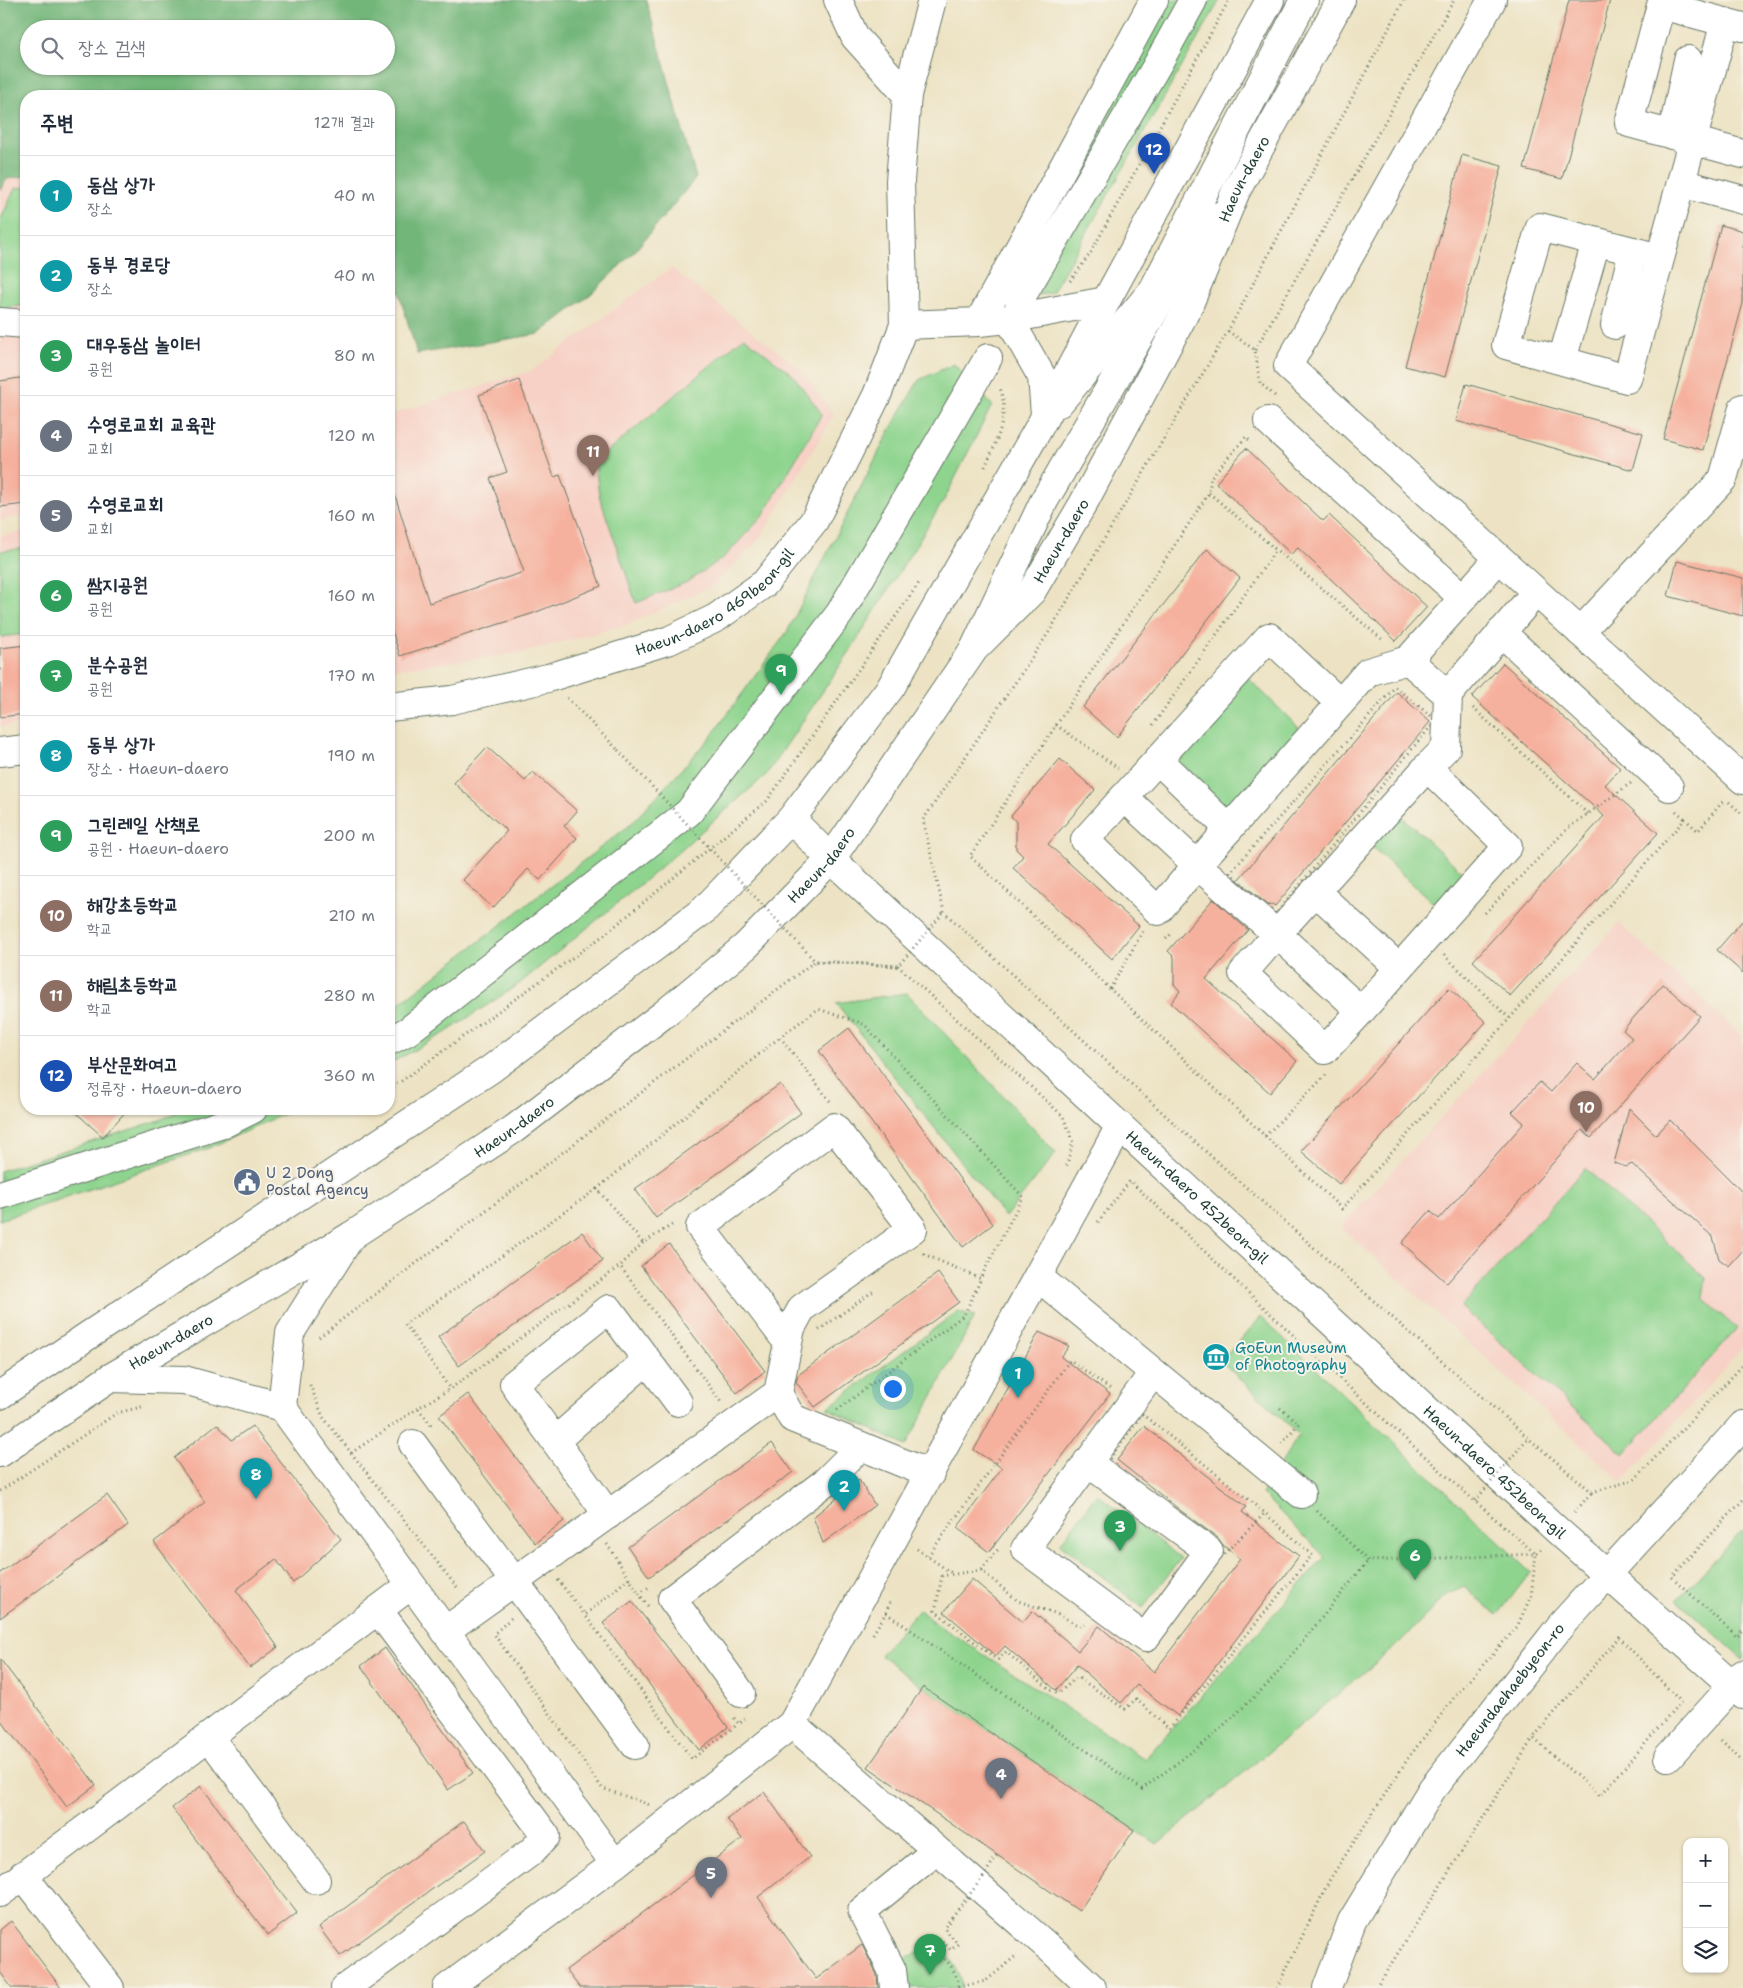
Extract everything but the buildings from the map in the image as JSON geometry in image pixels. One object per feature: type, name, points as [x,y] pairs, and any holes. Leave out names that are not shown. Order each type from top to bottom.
[{"type":"street","points":[[838,0],[855,37],[907,95]]},
{"type":"street","points":[[932,0],[907,95],[900,181],[904,325],[979,322],[1014,310],[1106,301]]},
{"type":"street","points":[[979,322],[1154,0]]},
{"type":"street","points":[[1014,310],[1193,0]]},
{"type":"street","points":[[0,1395],[491,1070],[704,910],[791,819],[891,687],[1043,419],[1270,0]]},
{"type":"street","points":[[1043,419],[1153,290],[1304,0]]},
{"type":"street","name":"Haeun-daero","points":[[0,1453],[110,1378],[351,1236],[514,1129],[664,1014],[746,946],[831,858],[974,649],[1032,591],[1083,504],[1188,307],[1236,191],[1341,0]]},
{"type":"street","points":[[1492,0],[1288,366],[1580,632],[1734,789]]},
{"type":"street","points":[[1682,138],[1734,25],[1661,5],[1629,123],[1682,138],[1743,154]]},
{"type":"street","points":[[1660,258],[1540,227],[1506,344],[1627,379],[1681,183],[1682,138],[1688,60]]},
{"type":"street","points":[[1681,183],[1743,200]]},
{"type":"street","points":[[1562,360],[1596,242]]},
{"type":"street","points":[[1615,325],[1633,251]]},
{"type":"street","points":[[1014,310],[1042,377],[1043,419]]},
{"type":"street","points":[[0,322],[20,324]]},
{"type":"street","name":"Haeun-daero 469beon-gil","points":[[395,706],[452,700],[548,678],[670,640],[716,618],[765,583],[814,521],[878,395],[904,325]]},
{"type":"street","points":[[395,1038],[408,1032],[689,812],[840,613],[988,358]]},
{"type":"street","points":[[1580,632],[1723,479],[1743,408]]},
{"type":"street","points":[[1261,432],[1464,598]]},
{"type":"street","points":[[1340,703],[1269,637],[1085,840],[1158,911],[1368,672],[1399,653],[1464,598],[1499,558]]},
{"type":"street","points":[[1427,767],[1508,846],[1325,1050],[1243,973],[1427,767],[1446,748],[1460,701],[1501,632],[1536,592]]},
{"type":"street","points":[[1501,632],[1670,797]]},
{"type":"street","points":[[1399,653],[1460,701]]},
{"type":"street","points":[[0,752],[20,750]]},
{"type":"street","points":[[1158,760],[1229,829]]},
{"type":"street","points":[[1124,797],[1197,865],[1362,1010]]},
{"type":"street","name":"Haeun-daero 452beon-gil","points":[[791,819],[1120,1126],[1606,1574],[1739,1685]]},
{"type":"street","points":[[1315,892],[1399,968]]},
{"type":"street","points":[[0,1195],[223,1124],[241,1115]]},
{"type":"street","points":[[788,1343],[700,1227],[834,1126],[913,1229],[802,1308],[791,1328],[778,1393],[792,1418],[930,1474]]},
{"type":"street","points":[[447,1988],[615,1864],[792,1724],[1120,1126]]},
{"type":"street","points":[[282,1406],[290,1333],[351,1236]]},
{"type":"street","points":[[1038,1277],[1306,1500]]},
{"type":"street","points":[[608,1515],[514,1384],[609,1309],[678,1402]]},
{"type":"street","points":[[555,1441],[647,1360]]},
{"type":"street","points":[[1098,1461],[1208,1551],[1145,1638],[1024,1549],[1098,1461],[1153,1373]]},
{"type":"street","points":[[110,1378],[184,1380],[282,1406],[615,1864]]},
{"type":"street","points":[[445,1632],[778,1393]]},
{"type":"street","name":"Haeundaehaebyeon-ro","points":[[1326,1988],[1352,1921],[1432,1789],[1562,1624],[1743,1425]]},
{"type":"street","points":[[424,1438],[514,1582],[634,1745]]},
{"type":"street","points":[[741,1693],[672,1599],[824,1482],[861,1446]]},
{"type":"street","points":[[0,1892],[412,1585]]},
{"type":"street","points":[[345,1988],[532,1852],[546,1836],[378,1610]]},
{"type":"street","points":[[1668,1757],[1739,1685]]},
{"type":"street","points":[[792,1724],[936,1851],[1056,1953],[1092,1988]]},
{"type":"street","points":[[209,1737],[316,1880]]},
{"type":"street","points":[[894,1988],[892,1970],[862,1910],[936,1851]]},
{"type":"street","points":[[23,1875],[110,1988]]},
{"type":"path","points":[[1068,285],[1090,254],[1229,0]]},
{"type":"path","points":[[1404,0],[1228,331],[1049,632],[923,820],[944,912],[1176,1125],[1528,1438],[1592,1492],[1634,1480],[1743,1366]]},
{"type":"path","points":[[1255,350],[1454,0]]},
{"type":"path","points":[[1261,432],[1246,437],[1211,477],[1209,493],[970,856],[1342,1208],[1685,819]]},
{"type":"path","points":[[1209,493],[1399,653]]},
{"type":"path","points":[[548,678],[618,750],[815,961]]},
{"type":"path","points":[[1395,687],[1436,720],[1276,914],[1230,872],[1395,687]]},
{"type":"path","points":[[1460,701],[1588,814]]},
{"type":"path","points":[[1056,725],[1121,770]]},
{"type":"path","points":[[1478,920],[1568,828],[1637,778]]},
{"type":"path","points":[[1670,797],[1685,819],[1698,831],[1734,789]]},
{"type":"path","points":[[898,966],[944,912]]},
{"type":"path","points":[[1437,962],[1451,948]]},
{"type":"path","points":[[1444,955],[1509,1018]]},
{"type":"path","points":[[316,1339],[815,961],[898,966],[1063,1116],[1073,1142],[1065,1175]]},
{"type":"path","points":[[450,1389],[405,1324],[597,1189],[780,1037],[818,1008],[864,1024],[1023,1197],[980,1279],[964,1315],[836,1410]]},
{"type":"path","points":[[780,1037],[830,1101]]},
{"type":"path","points":[[597,1189],[643,1243]]},
{"type":"path","points":[[351,1453],[450,1389],[620,1266],[643,1243],[672,1225]]},
{"type":"path","points":[[917,1260],[924,1254],[980,1279]]},
{"type":"path","points":[[620,1266],[723,1404]]},
{"type":"path","points":[[815,1333],[878,1288]]},
{"type":"path","points":[[928,1556],[1070,1360],[1114,1392]]},
{"type":"path","points":[[310,1384],[323,1417],[460,1591]]},
{"type":"path","points":[[0,1491],[117,1413],[152,1404]]},
{"type":"path","points":[[418,1408],[424,1438]]},
{"type":"path","points":[[1278,1448],[1299,1423],[1280,1408]]},
{"type":"path","points":[[1142,1414],[1265,1513],[1222,1556],[1098,1461],[1142,1414]]},
{"type":"path","points":[[1475,1502],[1528,1438]]},
{"type":"path","points":[[1306,1500],[1368,1561],[1536,1554]]},
{"type":"path","points":[[1743,1500],[1672,1577],[1737,1637],[1743,1630]]},
{"type":"path","points":[[982,1570],[1006,1540]]},
{"type":"path","points":[[914,1547],[953,1574]]},
{"type":"path","points":[[886,1613],[1142,1789],[1208,1740],[1268,1684],[1368,1561]]},
{"type":"path","points":[[564,1574],[557,1579],[692,1759],[739,1724]]},
{"type":"path","points":[[585,1615],[629,1578]]},
{"type":"path","points":[[870,1637],[886,1613],[893,1596]]},
{"type":"path","points":[[517,1612],[494,1634],[602,1788],[650,1805]]},
{"type":"path","points":[[1376,1988],[1533,1738],[1619,1637],[1681,1702],[1600,1796],[1533,1738]]},
{"type":"path","points":[[1721,1740],[1743,1761]]},
{"type":"path","points":[[912,1959],[940,1939],[950,1950],[958,1944],[944,1928],[983,1877],[997,1855]]},
{"type":"path","points":[[976,1871],[983,1877]]},
{"type":"path","points":[[918,1955],[934,1954],[944,1957],[952,1967],[958,1987],[986,1981],[1017,1954]]},
{"type":"shaded area","points":[[20,177],[20,516],[0,520],[0,190],[7,179]]},
{"type":"shaded area","points":[[671,268],[800,369],[834,415],[761,537],[714,585],[626,625],[525,652],[395,669],[395,413],[531,371]]},
{"type":"shaded area","points":[[20,532],[20,725],[0,727],[0,536]]},
{"type":"shaded area","points":[[1619,923],[1743,1037],[1743,1348],[1622,1482],[1341,1227]]},
{"type":"green space","points":[[0,0],[646,0],[696,178],[634,252],[591,294],[539,334],[417,354],[395,279],[395,90],[20,90],[20,177],[7,179],[0,190]]},
{"type":"green space","points":[[1169,0],[1220,0],[1052,293],[1027,297],[1014,283]]},
{"type":"green space","points":[[15,188],[20,188],[20,306],[0,309],[0,221]]},
{"type":"green space","points":[[744,337],[793,375],[822,414],[762,517],[723,558],[687,582],[636,603],[599,495],[595,462]]},
{"type":"green space","points":[[954,364],[992,405],[944,500],[850,651],[767,774],[654,873],[519,984],[445,1033],[395,1061],[395,1006],[631,824],[710,738],[787,632],[891,428],[919,380]]},
{"type":"green space","points":[[20,549],[20,635],[0,636],[0,551]]},
{"type":"green space","points":[[1242,672],[1304,733],[1230,813],[1172,756]]},
{"type":"green space","points":[[1398,813],[1471,880],[1442,911],[1370,845]]},
{"type":"green space","points":[[907,993],[1056,1153],[1005,1217],[836,1003]]},
{"type":"green space","points":[[171,1115],[282,1115],[211,1147],[0,1220],[0,1171]]},
{"type":"green space","points":[[1585,1168],[1706,1278],[1703,1298],[1737,1329],[1624,1454],[1461,1307]]},
{"type":"green space","points":[[958,1311],[975,1316],[906,1446],[827,1408]]},
{"type":"green space","points":[[1261,1317],[1531,1572],[1497,1615],[1464,1587],[1446,1595],[1397,1645],[1158,1844],[1134,1830],[923,1687],[880,1655],[919,1609],[932,1621],[1145,1759],[1325,1557],[1262,1494],[1299,1435],[1221,1361]]},
{"type":"green space","points":[[1097,1494],[1181,1558],[1143,1608],[1060,1544]]},
{"type":"green space","points":[[1743,1530],[1743,1659],[1677,1600]]},
{"type":"green space","points":[[933,1951],[947,1954],[959,1975],[962,1988],[904,1988],[899,1964],[917,1952]]},
{"type":"place","name":"부산문화여고","points":[[1154,174]]},
{"type":"place","name":"해림초등학교","points":[[593,476]]},
{"type":"place","name":"그린레일 산책로","points":[[781,695]]},
{"type":"place","name":"해강초등학교","points":[[1586,1132]]},
{"type":"place","name":"U 2 Dong Postal Agency","points":[[247,1182]]},
{"type":"place","name":"GoEun Museum of Photography","points":[[1216,1357]]},
{"type":"place","name":"동삼 상가","points":[[1018,1398]]},
{"type":"place","name":"동부 상가","points":[[256,1499]]},
{"type":"place","name":"동부 경로당","points":[[844,1511]]},
{"type":"place","name":"대우동삼 놀이터","points":[[1120,1551]]},
{"type":"place","name":"쌈지공원","points":[[1415,1580]]},
{"type":"place","name":"수영로교회 교육관","points":[[1001,1799]]},
{"type":"place","name":"수영로교회","points":[[711,1898]]},
{"type":"place","name":"분수공원","points":[[930,1975]]}]
